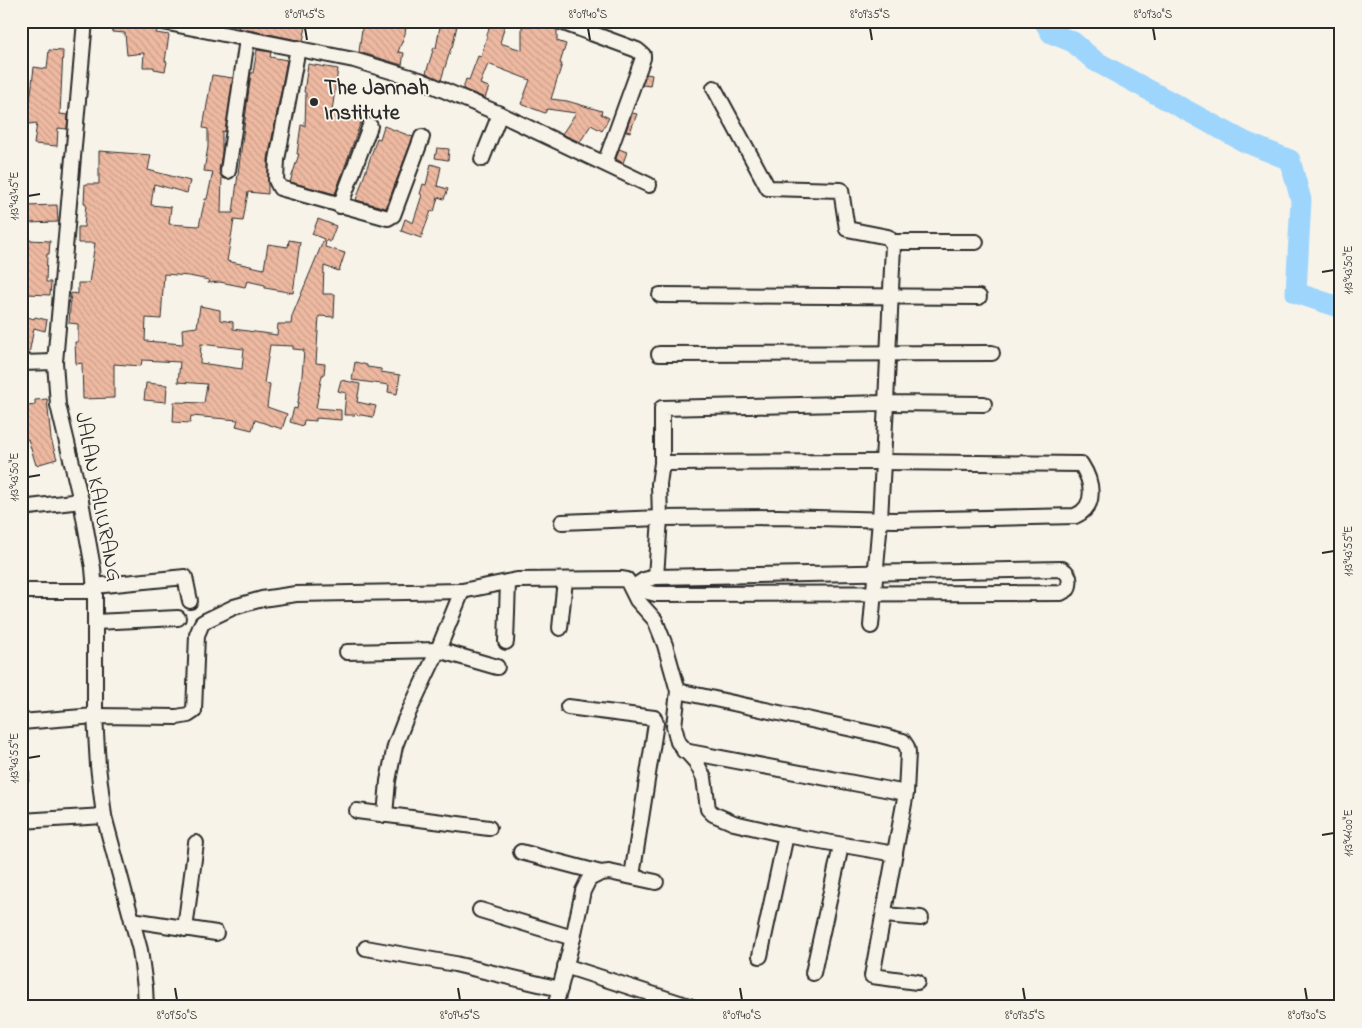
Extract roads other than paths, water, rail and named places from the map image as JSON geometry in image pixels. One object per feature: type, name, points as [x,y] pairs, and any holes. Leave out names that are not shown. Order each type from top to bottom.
[{"type":"street","name":"JALAN KALIURANG","points":[[85,21],[55,362],[58,405],[90,548],[94,589],[98,766],[104,816],[140,950],[146,1007]]},
{"type":"street","points":[[158,21],[222,27],[247,39],[354,60],[400,73],[429,83],[500,114],[650,185]]},
{"type":"street","points":[[561,22],[637,50],[643,58],[605,163]]},
{"type":"street","points":[[228,171],[247,39]]},
{"type":"street","points":[[298,48],[277,160],[277,183],[280,188],[386,218],[391,216],[422,137]]},
{"type":"street","points":[[714,88],[768,188],[841,190],[847,229],[888,237],[893,245],[880,520],[871,626]]},
{"type":"street","points":[[482,159],[500,114]]},
{"type":"street","points":[[340,206],[370,126]]},
{"type":"street","points":[[893,245],[896,242],[976,242]]},
{"type":"street","points":[[660,295],[979,297]]},
{"type":"street","points":[[659,354],[992,353]]},
{"type":"street","points":[[21,363],[55,362]]},
{"type":"street","points":[[656,577],[660,518],[659,484],[662,462],[662,408],[984,404]]},
{"type":"street","points":[[562,522],[660,518],[880,520],[1075,516],[1082,513],[1087,507],[1092,490],[1088,475],[1081,464],[662,462]]},
{"type":"street","points":[[21,508],[81,502]]},
{"type":"street","points":[[1062,568],[1067,572],[1070,581],[1068,589],[1061,593],[656,594],[632,588],[644,580],[656,577],[1062,568]]},
{"type":"street","points":[[21,591],[94,589],[186,577],[190,601]]},
{"type":"street","points":[[21,722],[96,716],[177,717],[191,714],[194,711],[195,701],[196,649],[202,623],[234,608],[262,599],[296,594],[462,591],[517,580],[621,578],[627,580],[637,600],[655,620],[665,645],[678,691],[674,726],[678,742],[684,751],[696,762],[704,778],[708,809],[713,814],[734,823],[841,846],[895,854]]},
{"type":"street","points":[[560,628],[565,580]]},
{"type":"street","points":[[506,642],[508,582]]},
{"type":"street","points":[[385,815],[394,746],[438,650],[462,591]]},
{"type":"street","points":[[95,622],[178,618]]},
{"type":"street","points":[[347,652],[438,650],[497,667]]},
{"type":"street","points":[[678,691],[902,741],[907,747],[906,794],[872,976],[917,982]]},
{"type":"street","points":[[568,707],[654,718],[656,723],[632,876]]},
{"type":"street","points":[[684,751],[906,794]]},
{"type":"street","points":[[21,765],[21,777]]},
{"type":"street","points":[[357,811],[489,828]]},
{"type":"street","points":[[21,821],[104,816]]},
{"type":"street","points":[[760,956],[786,835]]},
{"type":"street","points":[[186,929],[196,842]]},
{"type":"street","points":[[812,973],[841,846]]},
{"type":"street","points":[[521,852],[601,873]]},
{"type":"street","points":[[554,1007],[573,938],[583,892],[589,879],[601,873],[609,872],[656,882]]},
{"type":"street","points":[[480,910],[573,938]]},
{"type":"street","points":[[884,914],[920,918]]},
{"type":"street","points":[[132,920],[216,933]]},
{"type":"street","points":[[366,948],[455,964],[560,989]]},
{"type":"street","points":[[565,966],[692,1007]]},
{"type":"waterway","points":[[1044,21],[1051,33],[1073,42],[1095,61],[1245,142],[1290,160],[1301,200],[1296,293],[1341,306]]},
{"type":"place","name":"The Jannah Institute","points":[[314,102]]}]
